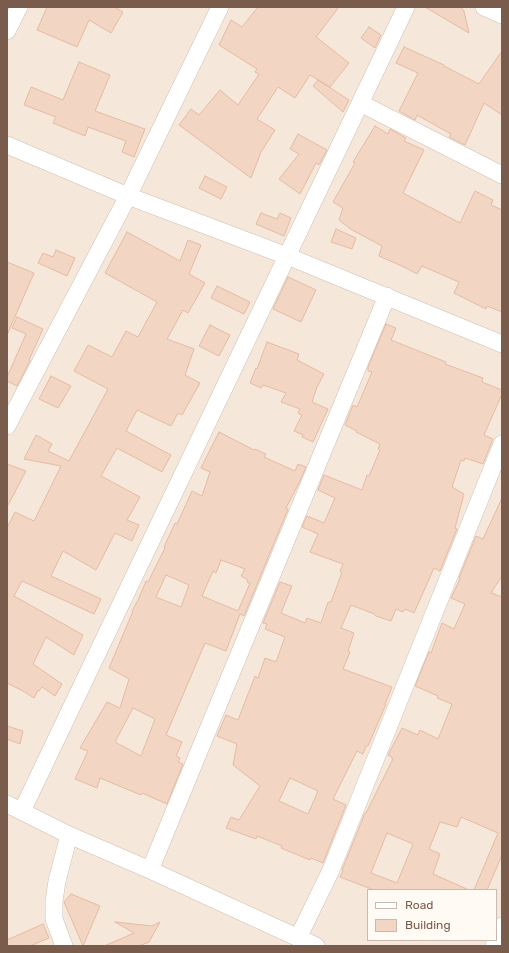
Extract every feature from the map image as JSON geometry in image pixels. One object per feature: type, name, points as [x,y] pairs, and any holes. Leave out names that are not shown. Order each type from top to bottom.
[{"type":"street","points":[[7,31],[19,7]]},
{"type":"street","points":[[7,426],[128,196],[220,7]]},
{"type":"street","points":[[316,946],[150,870],[69,835],[14,808],[286,256],[406,7]]},
{"type":"street","points":[[484,7],[502,15]]},
{"type":"street","points":[[360,103],[502,175]]},
{"type":"street","points":[[7,145],[128,196],[286,256],[502,344]]},
{"type":"street","points":[[150,870],[386,296]]},
{"type":"street","points":[[298,938],[331,870],[502,444]]},
{"type":"street","points":[[64,946],[54,919],[54,901],[57,881],[69,835]]},
{"type":"street","points":[[497,938],[502,926]]},
{"type":"shaded area","points":[[7,7],[502,7],[502,946],[7,946]]},
{"type":"building","points":[[47,7],[114,7],[123,12],[111,33],[89,20],[77,47],[37,30]]},
{"type":"building","points":[[258,7],[339,7],[316,37],[349,63],[330,87],[310,75],[295,98],[278,87],[257,119],[275,130],[261,152],[251,178],[179,125],[191,109],[199,115],[220,90],[238,105],[259,74],[255,72],[257,69],[219,45],[231,20],[242,27]]},
{"type":"building","points":[[425,7],[461,7],[464,11],[469,33]]},
{"type":"building","points":[[369,27],[381,35],[375,48],[361,38]]},
{"type":"building","points":[[404,47],[444,65],[479,84],[502,51],[502,115],[484,103],[465,145],[449,137],[451,134],[417,115],[415,120],[399,111],[418,73],[396,63]]},
{"type":"building","points":[[79,62],[110,75],[95,111],[145,129],[134,157],[122,152],[126,141],[88,127],[85,136],[53,123],[56,117],[24,105],[31,87],[63,100]]},
{"type":"building","points":[[318,80],[349,100],[343,112],[313,86]]},
{"type":"building","points":[[375,126],[388,134],[390,129],[406,138],[404,141],[424,150],[403,193],[460,223],[475,191],[493,200],[491,205],[502,210],[502,312],[487,306],[486,309],[454,293],[459,282],[422,266],[417,274],[379,256],[382,246],[352,230],[339,220],[343,208],[333,202],[355,163],[353,162]]},
{"type":"building","points":[[298,134],[327,150],[319,165],[316,163],[300,194],[279,179],[299,154],[290,149]]},
{"type":"building","points":[[205,176],[227,187],[221,199],[199,188]]},
{"type":"building","points":[[261,213],[277,219],[280,213],[291,218],[284,236],[256,224]]},
{"type":"building","points":[[336,229],[356,238],[352,249],[331,242]]},
{"type":"building","points":[[127,232],[180,261],[188,240],[201,245],[189,274],[205,283],[188,313],[183,310],[167,339],[194,349],[185,375],[200,383],[182,415],[178,413],[171,426],[137,410],[126,431],[171,455],[162,472],[117,448],[101,476],[140,497],[127,520],[139,525],[132,541],[115,533],[96,570],[63,551],[51,576],[101,599],[94,614],[22,581],[14,596],[83,635],[74,655],[46,637],[33,664],[62,684],[55,696],[42,687],[39,691],[38,690],[34,698],[7,683],[7,528],[15,512],[34,521],[61,466],[24,459],[36,435],[52,444],[48,451],[69,461],[108,389],[74,371],[88,345],[112,357],[126,331],[138,337],[157,302],[105,273]]},
{"type":"building","points":[[56,250],[75,258],[67,276],[38,263],[43,253],[53,257]]},
{"type":"building","points":[[7,262],[34,273],[7,335]]},
{"type":"building","points":[[288,277],[316,290],[301,322],[273,309]]},
{"type":"building","points":[[217,286],[250,302],[244,314],[211,298]]},
{"type":"building","points":[[17,317],[43,329],[29,363],[17,386],[7,381],[7,377],[26,334],[12,328]]},
{"type":"building","points":[[386,324],[396,328],[391,340],[446,362],[445,364],[483,378],[482,382],[502,390],[502,394],[484,435],[493,439],[483,464],[465,458],[464,461],[461,460],[452,487],[464,494],[455,528],[457,529],[440,571],[434,568],[414,613],[405,609],[403,612],[396,609],[391,621],[351,605],[341,628],[354,633],[348,651],[350,652],[343,669],[392,687],[368,746],[366,746],[363,754],[357,751],[333,799],[346,805],[323,863],[311,858],[310,860],[281,848],[282,846],[257,836],[256,839],[226,828],[231,817],[239,820],[260,786],[233,765],[237,744],[217,736],[226,715],[238,720],[255,676],[258,678],[265,658],[276,662],[285,637],[265,629],[267,624],[263,623],[280,582],[292,586],[281,613],[305,623],[307,618],[321,623],[328,602],[331,602],[342,572],[340,571],[343,564],[310,552],[318,534],[302,527],[307,516],[324,523],[335,498],[318,490],[324,475],[362,490],[367,475],[369,476],[380,450],[378,449],[380,444],[345,425],[353,405],[357,407],[372,372],[368,371],[368,367]],"holes":[[[290,778],[318,791],[308,814],[279,801]]]},
{"type":"building","points":[[210,325],[230,335],[219,356],[199,346]]},
{"type":"building","points":[[267,342],[299,354],[297,360],[324,374],[317,387],[312,402],[328,409],[313,442],[294,431],[302,415],[298,413],[300,409],[281,402],[286,393],[263,385],[261,388],[250,383]]},
{"type":"building","points":[[51,376],[71,386],[58,408],[39,399]]},
{"type":"building","points":[[219,432],[254,450],[255,449],[266,454],[264,457],[295,471],[298,464],[306,467],[286,508],[288,509],[244,616],[240,614],[226,651],[205,643],[166,735],[182,742],[176,756],[180,758],[178,762],[183,764],[167,804],[142,793],[141,795],[100,778],[97,788],[75,779],[88,751],[80,748],[107,702],[120,708],[129,679],[109,668],[146,581],[148,582],[165,548],[164,547],[175,523],[177,524],[192,491],[202,496],[210,472],[201,468]],"holes":[[[221,560],[245,569],[241,576],[250,583],[238,611],[202,596],[213,571],[216,573]],[[166,575],[189,585],[181,607],[156,597]],[[133,708],[155,719],[141,756],[115,742]]]},
{"type":"building","points":[[7,464],[26,471],[7,507]]},
{"type":"building","points":[[502,498],[502,576],[491,593],[502,597],[502,855],[487,889],[474,889],[498,833],[461,817],[457,827],[440,822],[429,849],[440,854],[433,874],[467,889],[371,889],[340,877],[343,871],[342,870],[365,813],[393,759],[388,755],[402,728],[418,735],[420,730],[438,739],[452,704],[415,686],[429,652],[431,653],[442,623],[454,629],[465,604],[451,598],[460,579],[459,578],[476,536],[483,539]],"holes":[[[387,833],[413,844],[397,883],[371,873]]]},
{"type":"building","points":[[7,726],[23,731],[20,744],[7,739]]},
{"type":"building","points":[[71,894],[100,906],[83,946],[64,902]]},
{"type":"building","points":[[115,922],[152,926],[160,922],[149,942],[139,946],[104,946],[134,933]]},
{"type":"building","points":[[43,924],[49,938],[30,946],[7,946],[7,940]]}]
